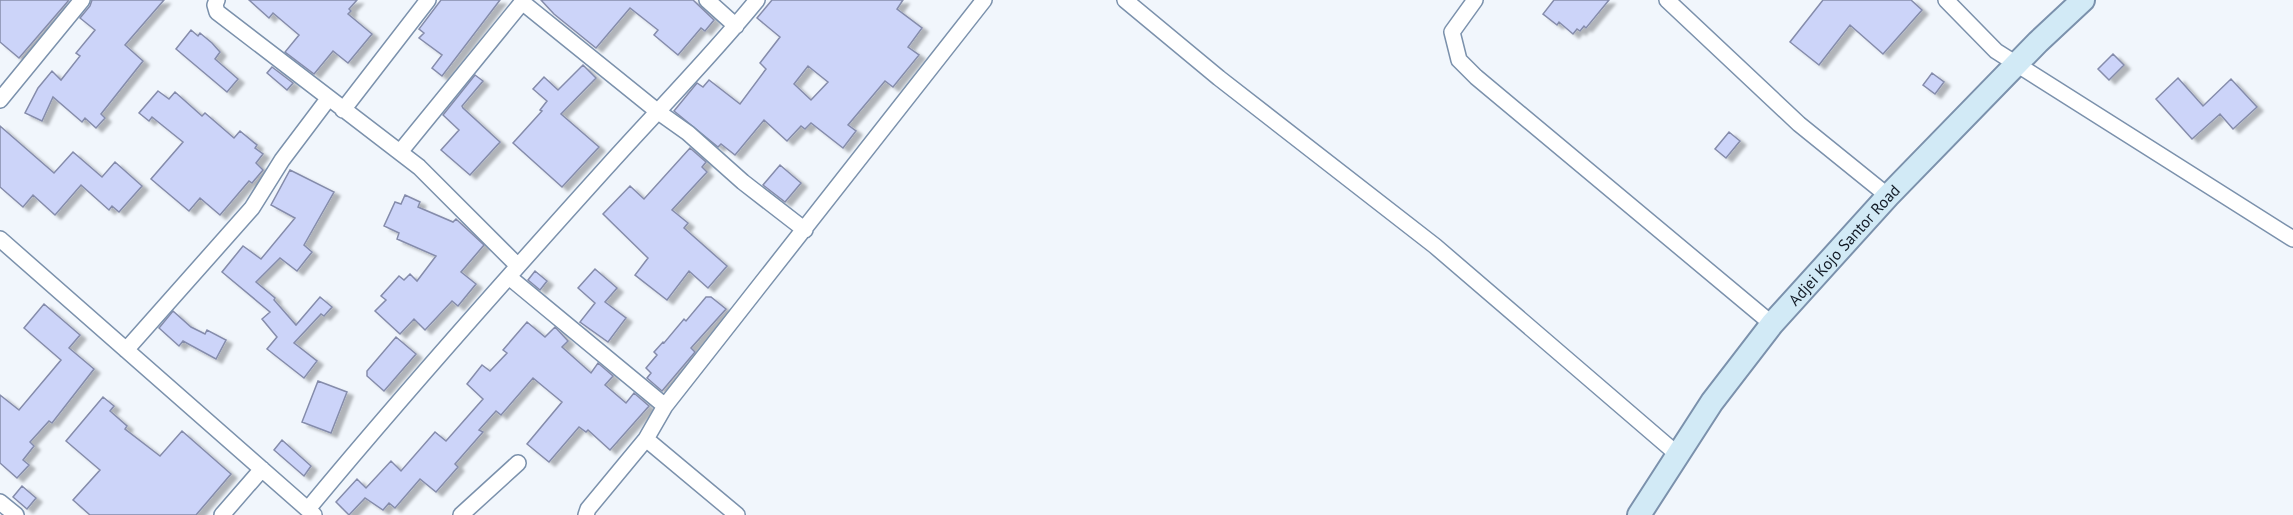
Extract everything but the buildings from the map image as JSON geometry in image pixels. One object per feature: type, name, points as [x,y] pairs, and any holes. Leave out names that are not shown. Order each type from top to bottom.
[{"type":"street","points":[[0,100],[82,0]]},
{"type":"street","points":[[217,0],[215,5],[217,12],[419,167],[514,272],[665,406]]},
{"type":"street","points":[[343,110],[428,0]]},
{"type":"street","points":[[707,0],[736,26]]},
{"type":"street","points":[[0,239],[311,512],[380,423],[757,0]]},
{"type":"street","points":[[1125,0],[1219,78],[1435,246],[1677,454]]},
{"type":"street","points":[[1475,0],[1452,32],[1459,60],[1476,77],[1772,324]]},
{"type":"street","points":[[1667,0],[1800,124],[1888,196]]},
{"type":"street","points":[[1946,0],[1996,51],[2293,239]]},
{"type":"street","name":"Adjei Kojo Santor Road","points":[[1640,515],[1712,402],[1772,324],[1888,196],[2083,0]]},
{"type":"street","points":[[400,152],[523,1],[657,111],[688,133],[743,182],[805,230]]},
{"type":"street","points":[[586,515],[588,509],[646,439],[665,406],[805,230],[976,3]]},
{"type":"street","points":[[126,350],[252,208],[282,160],[328,99]]},
{"type":"street","points":[[646,439],[737,515]]},
{"type":"street","points":[[460,515],[518,463]]},
{"type":"street","points":[[222,515],[262,469]]},
{"type":"street","points":[[0,502],[16,515]]}]
